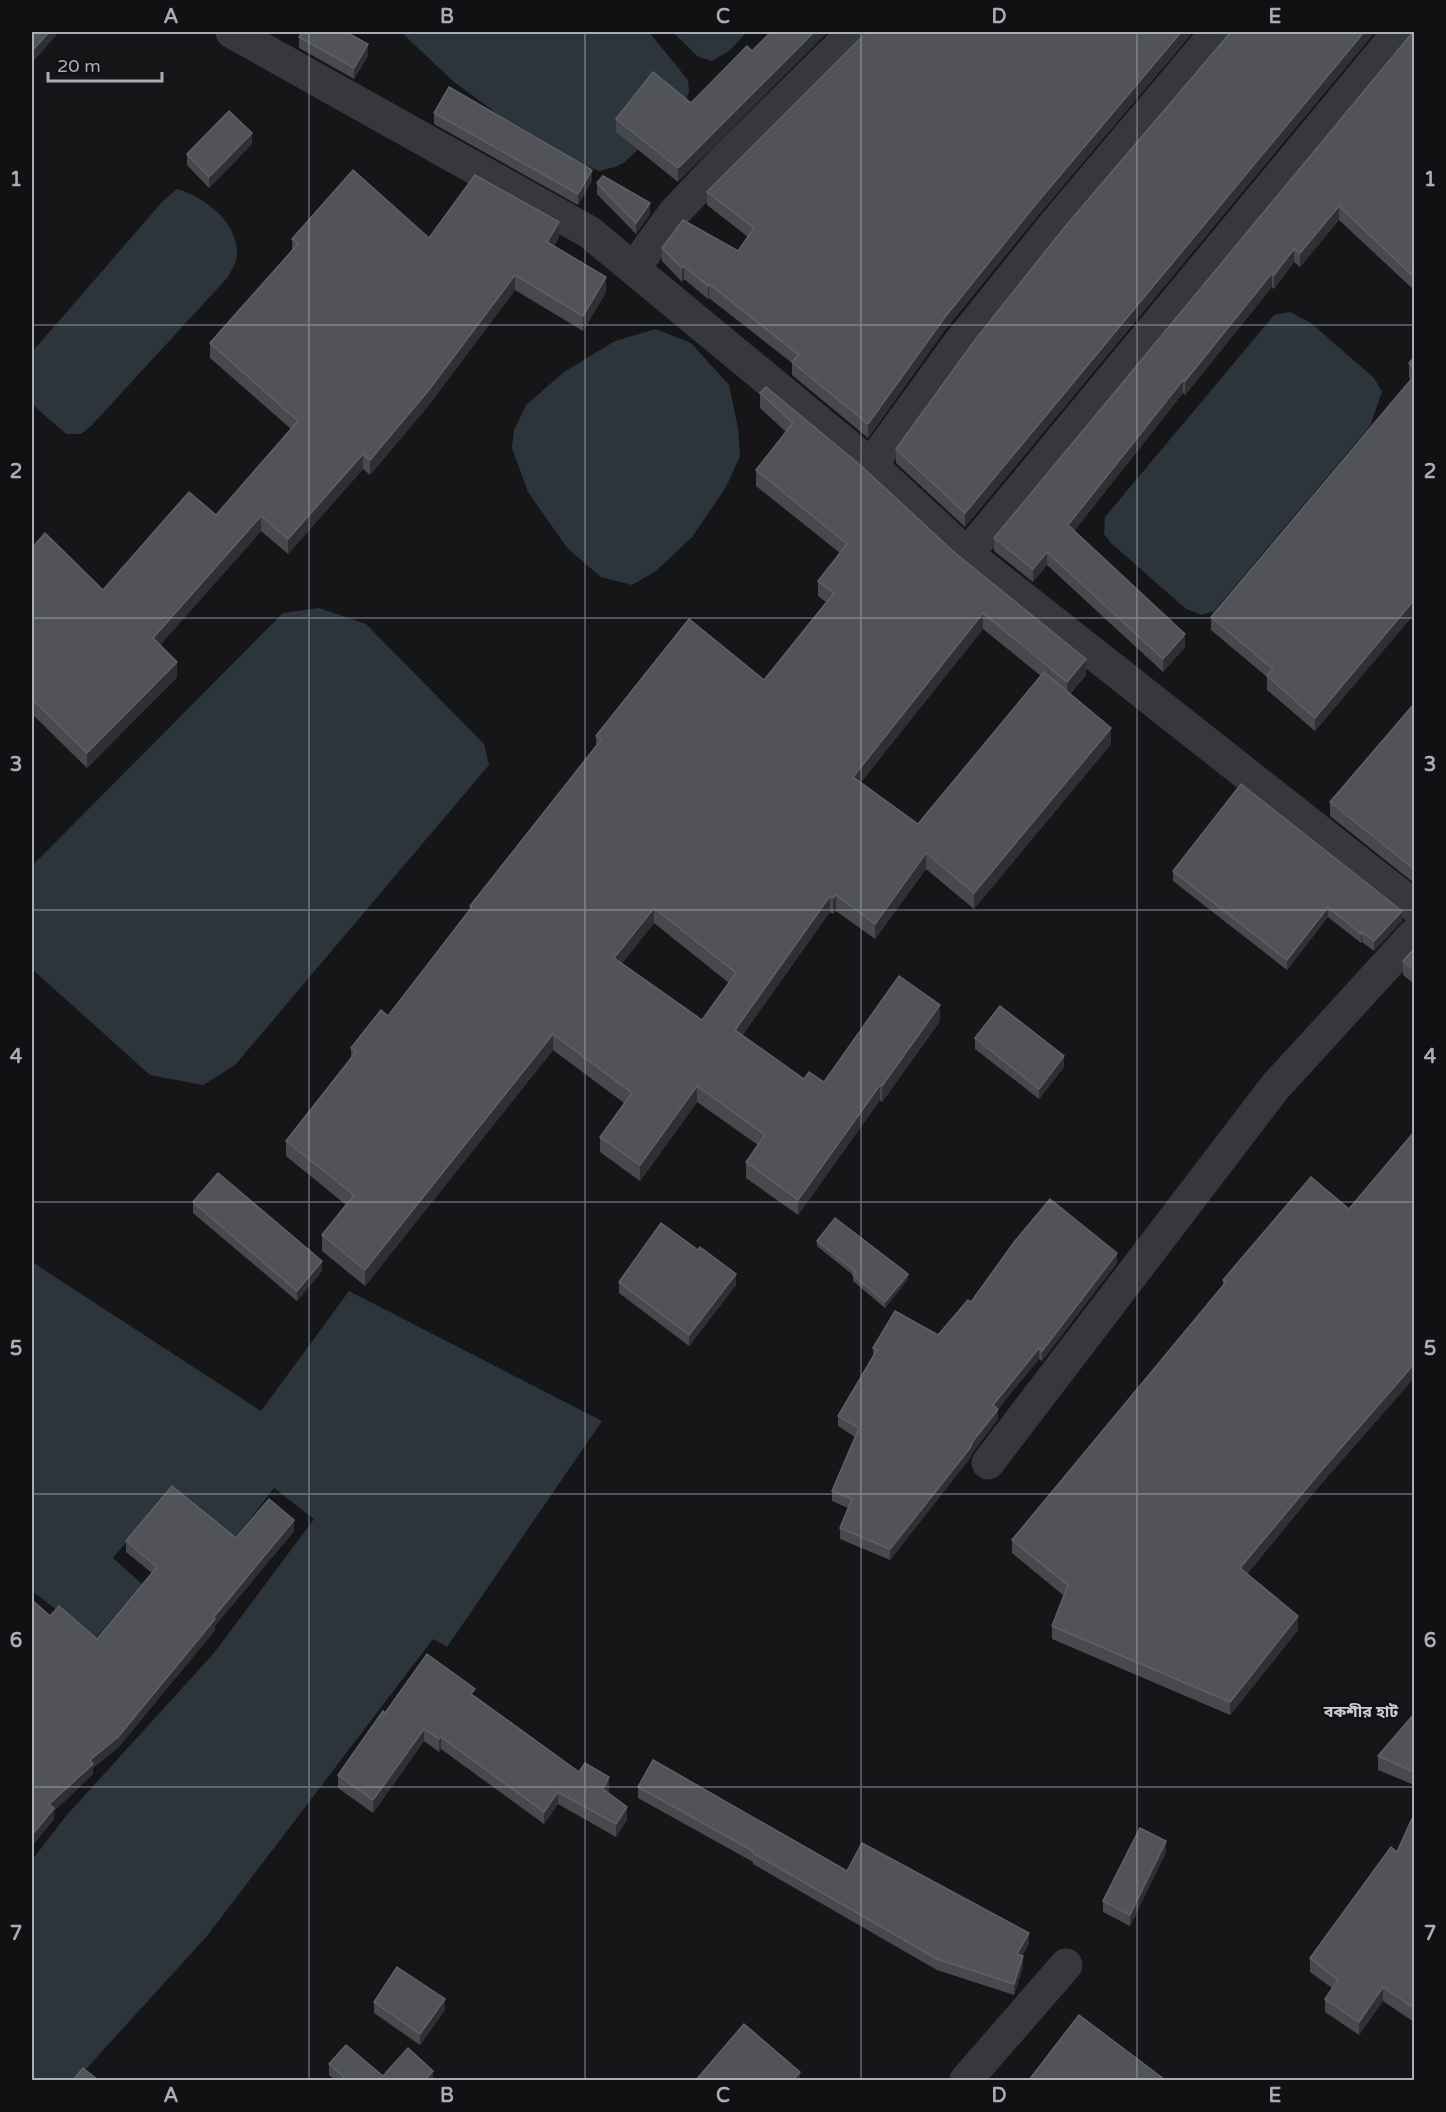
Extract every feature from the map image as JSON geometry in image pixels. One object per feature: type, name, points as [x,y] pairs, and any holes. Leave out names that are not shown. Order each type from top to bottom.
[{"type":"street","points":[[232,32],[589,232],[871,465],[967,554],[1414,906]]},
{"type":"street","points":[[634,268],[675,212],[725,159],[854,32]]},
{"type":"street","points":[[871,465],[960,342],[1050,230],[1217,32]]},
{"type":"street","points":[[967,554],[1399,32]]},
{"type":"street","points":[[988,1463],[1275,1087],[1414,935]]},
{"type":"street","points":[[966,2080],[1066,1965]]},
{"type":"shaded area","points":[[401,32],[649,32],[688,80],[689,92],[685,103],[625,162],[599,171],[542,147],[454,82]]},
{"type":"shaded area","points":[[673,32],[747,32],[729,51],[712,61],[697,56]]},
{"type":"shaded area","points":[[177,189],[199,198],[226,222],[236,243],[235,263],[228,277],[92,425],[81,434],[66,434],[32,404],[32,352],[163,201]]},
{"type":"shaded area","points":[[1290,312],[1311,323],[1374,378],[1382,392],[1370,426],[1214,611],[1202,615],[1186,609],[1111,543],[1104,534],[1105,517],[1274,315]]},
{"type":"shaded area","points":[[656,329],[691,343],[729,385],[738,428],[740,456],[726,487],[692,537],[656,571],[632,585],[601,577],[568,549],[528,492],[512,448],[514,430],[526,405],[564,372],[615,341]]},
{"type":"shaded area","points":[[319,608],[366,624],[484,744],[489,765],[235,1065],[203,1085],[150,1075],[32,969],[32,866],[283,613]]},
{"type":"shaded area","points":[[32,1262],[261,1411],[349,1291],[602,1421],[447,1647],[433,1639],[207,1936],[76,2080],[32,2080],[32,1860],[66,1816],[214,1653],[314,1519],[274,1488],[236,1538],[171,1489],[113,1558],[142,1584],[95,1639],[32,1591]]},
{"type":"building","points":[[32,32],[49,32],[32,51]]},
{"type":"building","points":[[302,32],[346,32],[368,44],[354,68],[299,37]]},
{"type":"building","points":[[771,32],[814,32],[678,168],[616,119],[653,72],[691,103],[747,46],[752,51]]},
{"type":"building","points":[[867,32],[1181,32],[1036,204],[945,317],[868,424],[792,362],[799,355],[709,284],[708,286],[684,266],[682,268],[662,248],[683,220],[738,251],[754,228],[707,192]]},
{"type":"building","points":[[1231,32],[1364,32],[965,513],[896,449],[975,340],[1064,228]]},
{"type":"building","points":[[1413,32],[1414,277],[1339,206],[1300,253],[1294,249],[1274,275],[1272,273],[1185,381],[1183,380],[1068,525],[1185,634],[1163,659],[1047,552],[1033,569],[994,538]]},
{"type":"building","points":[[449,87],[592,170],[578,194],[434,113]]},
{"type":"building","points":[[229,111],[252,133],[209,177],[187,154]]},
{"type":"building","points":[[353,170],[429,238],[475,175],[559,222],[547,242],[606,277],[583,316],[515,275],[428,391],[370,460],[363,454],[288,539],[261,516],[153,638],[177,662],[87,753],[32,699],[32,548],[45,533],[103,590],[189,492],[216,515],[298,421],[210,343],[298,244],[292,239]]},
{"type":"building","points":[[603,176],[650,203],[636,223],[597,183]]},
{"type":"building","points":[[1414,357],[1414,369],[1409,363]]},
{"type":"building","points":[[1414,376],[1414,478],[1412,482],[1414,484],[1414,600],[1315,718],[1267,676],[1273,669],[1211,617]]},
{"type":"building","points":[[766,387],[859,464],[955,553],[1086,659],[1067,682],[983,613],[853,777],[918,824],[1044,672],[1111,728],[974,893],[926,853],[875,924],[836,895],[833,898],[830,896],[735,1030],[804,1079],[809,1072],[824,1082],[899,976],[940,1005],[798,1200],[746,1162],[765,1135],[697,1086],[640,1165],[600,1137],[632,1093],[553,1034],[365,1270],[322,1235],[354,1195],[286,1141],[356,1052],[351,1048],[381,1010],[388,1016],[472,907],[470,906],[601,740],[596,736],[689,619],[764,680],[834,593],[818,581],[847,544],[756,470],[793,423],[760,393]],"holes":[[[654,908],[736,973],[702,1020],[614,958]]]},
{"type":"building","points":[[1414,704],[1414,869],[1330,802]]},
{"type":"building","points":[[1241,784],[1402,911],[1374,941],[1362,932],[1361,934],[1328,907],[1287,960],[1173,871]]},
{"type":"building","points":[[1414,949],[1414,970],[1403,961]]},
{"type":"building","points":[[1000,1006],[1064,1056],[1039,1089],[975,1038]]},
{"type":"building","points":[[1414,1132],[1414,1364],[1240,1568],[1298,1616],[1230,1702],[1052,1626],[1068,1585],[1012,1540],[1226,1282],[1223,1280],[1311,1177],[1349,1209]]},
{"type":"building","points":[[218,1173],[322,1261],[297,1291],[193,1202]]},
{"type":"building","points":[[1050,1199],[1117,1253],[1042,1351],[1039,1348],[993,1405],[998,1409],[890,1549],[840,1528],[852,1499],[832,1491],[859,1428],[838,1416],[877,1350],[873,1348],[895,1311],[938,1335],[968,1300],[971,1302],[1015,1241]]},
{"type":"building","points":[[835,1218],[908,1274],[885,1302],[853,1275],[856,1272],[817,1241]]},
{"type":"building","points":[[661,1223],[698,1250],[700,1247],[736,1274],[689,1335],[619,1282]]},
{"type":"building","points":[[172,1486],[236,1538],[269,1499],[294,1520],[118,1737],[90,1760],[93,1764],[49,1804],[54,1808],[32,1835],[32,1600],[50,1616],[59,1606],[97,1639],[157,1567],[126,1541]]},
{"type":"building","points":[[427,1654],[475,1689],[471,1694],[579,1772],[585,1763],[609,1777],[603,1789],[627,1807],[616,1824],[558,1792],[544,1812],[441,1737],[439,1739],[424,1729],[373,1800],[338,1775]]},
{"type":"building","points":[[1414,1714],[1414,1772],[1378,1756]]},
{"type":"building","points":[[653,1760],[847,1871],[862,1843],[1029,1933],[1017,1954],[1023,1956],[1014,1984],[937,1959],[753,1851],[638,1787]]},
{"type":"building","points":[[1414,1814],[1414,2008],[1383,1987],[1359,2022],[1325,1999],[1338,1980],[1310,1958],[1391,1847],[1397,1852]]},
{"type":"building","points":[[1140,1828],[1166,1841],[1130,1915],[1103,1901]]},
{"type":"building","points":[[397,1967],[445,1999],[420,2034],[374,2002]]},
{"type":"building","points":[[1079,2015],[1165,2080],[1029,2080]]},
{"type":"building","points":[[744,2024],[800,2072],[794,2079],[796,2080],[696,2080]]},
{"type":"building","points":[[346,2045],[383,2076],[408,2048],[433,2071],[425,2080],[347,2080],[329,2064]]},
{"type":"building","points":[[83,2068],[98,2080],[73,2080]]},
{"type":"district","name":"বকশীর হাট","points":[[1361,1712]]}]
